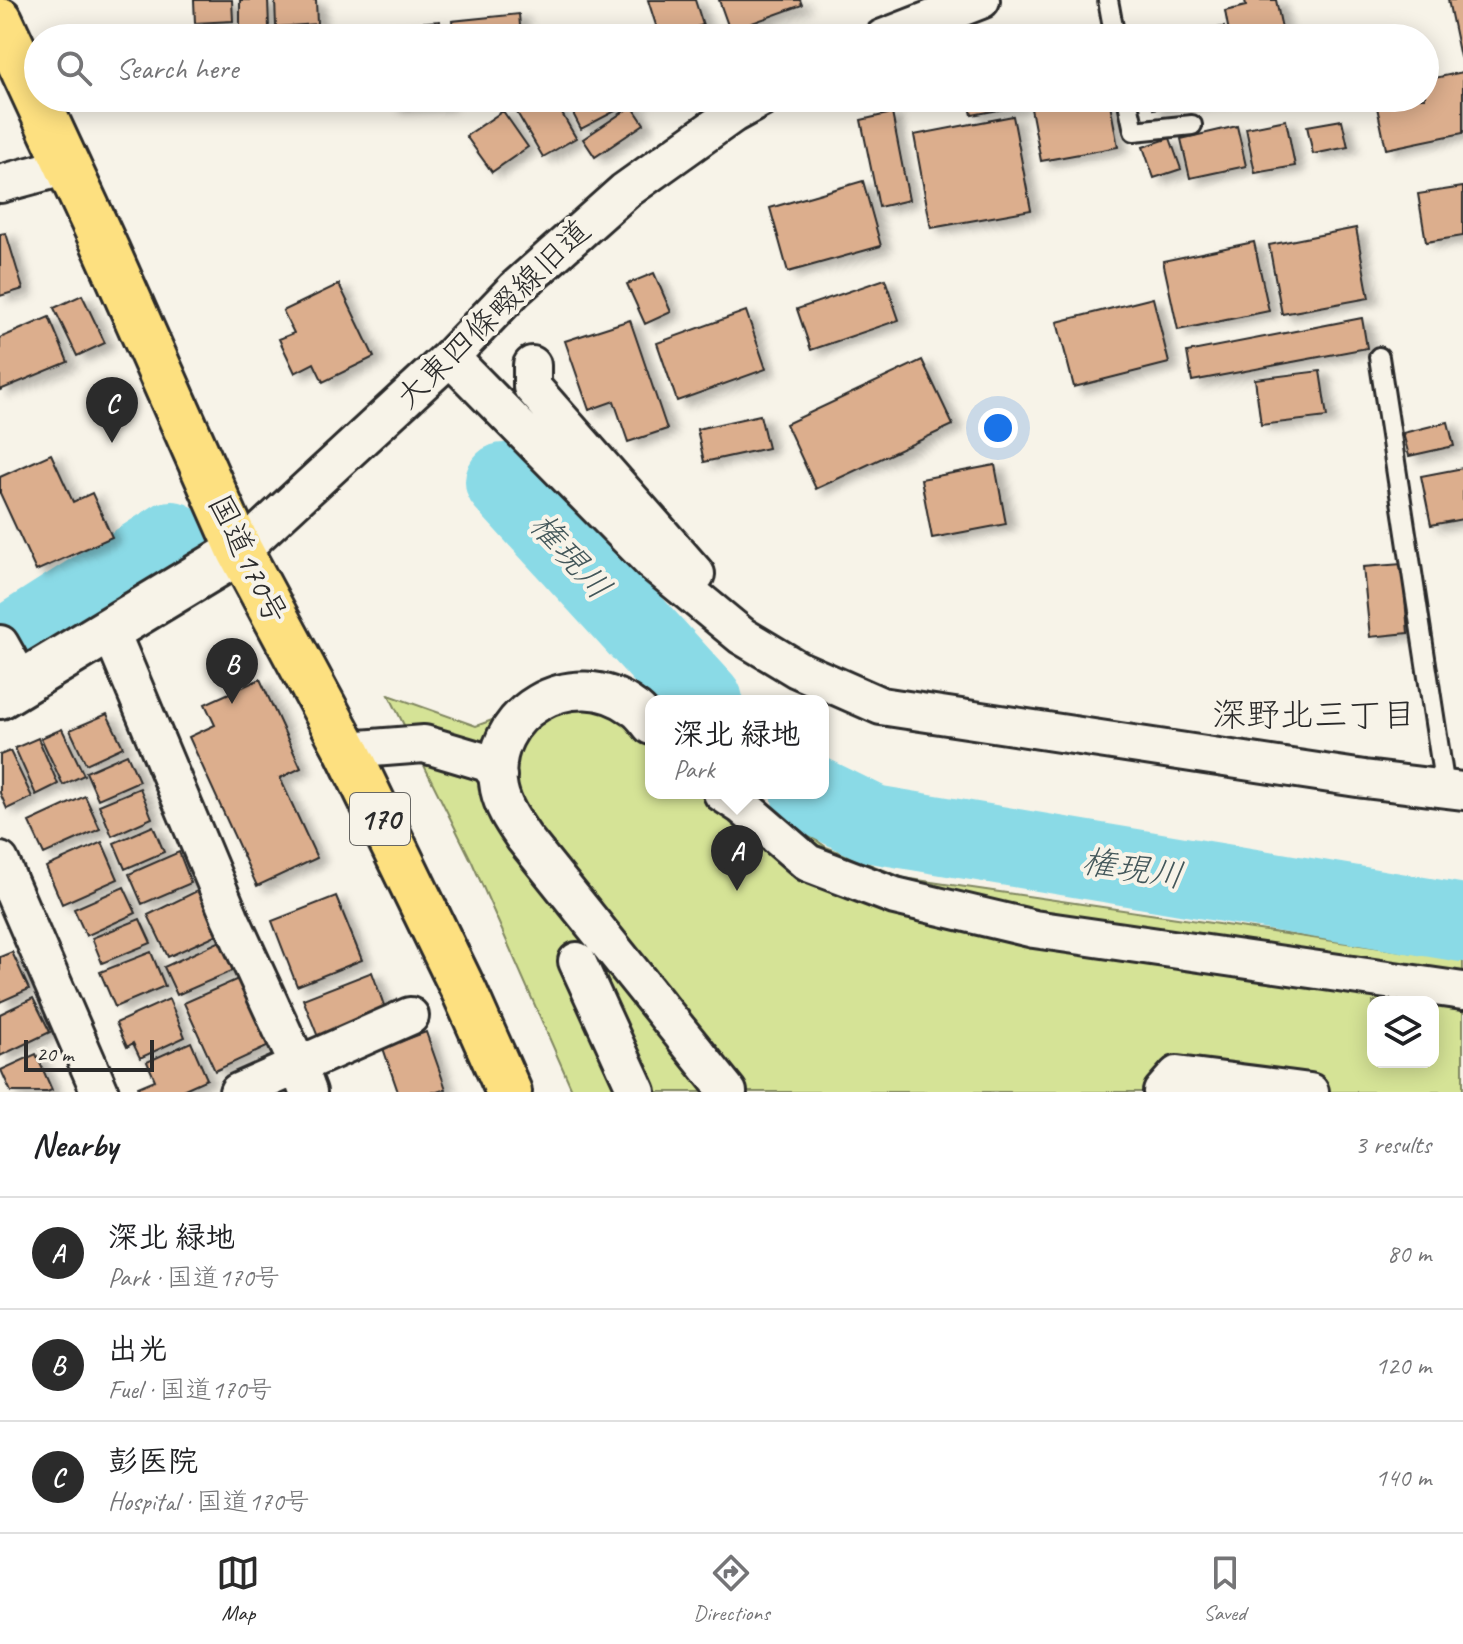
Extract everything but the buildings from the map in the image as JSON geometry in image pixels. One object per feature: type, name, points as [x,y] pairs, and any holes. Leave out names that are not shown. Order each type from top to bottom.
[{"type":"highway","name":"国道170号","points":[[4,37],[24,78]]},
{"type":"highway","name":"国道170号","points":[[41,112],[107,251],[240,551],[347,750],[465,993],[509,1092]]},
{"type":"main road","points":[[14,686],[240,551]]},
{"type":"street","points":[[919,24],[981,0]]},
{"type":"street","name":"大東四條畷線旧道","points":[[240,551],[450,357],[515,289],[625,191],[737,112]]},
{"type":"street","points":[[0,184],[67,166]]},
{"type":"street","points":[[450,357],[651,561],[742,636],[797,669],[881,706],[1364,779],[1454,789]]},
{"type":"street","points":[[532,365],[532,387],[700,578],[686,589]]},
{"type":"street","points":[[110,630],[230,917],[303,1078]]},
{"type":"street","points":[[0,644],[14,686]]},
{"type":"street","points":[[645,719],[635,708],[601,692],[569,691],[542,699],[523,713],[507,734],[498,776],[499,791],[507,812],[524,838],[728,1092]]},
{"type":"street","points":[[347,750],[424,744],[488,763],[498,776]]},
{"type":"street","points":[[731,799],[808,863],[895,896],[1034,929],[1463,991]]},
{"type":"street","points":[[0,861],[100,1092]]},
{"type":"street","points":[[577,961],[637,1092]]},
{"type":"street","points":[[238,1092],[303,1078],[410,1016]]},
{"type":"street","points":[[1162,1092],[1177,1075],[1310,1092]]},
{"type":"lane","points":[[1108,0],[1112,24]]},
{"type":"lane","points":[[1130,112],[1134,131],[1192,125]]},
{"type":"lane","points":[[1379,357],[1454,789]]},
{"type":"green space","points":[[548,678],[618,683],[646,695],[645,799],[759,799],[826,847],[904,878],[1463,960],[1463,1092],[573,1092],[472,862],[389,695],[476,726],[495,719]]},
{"type":"waterway","name":"権現川","points":[[504,482],[699,695]]},
{"type":"waterway","name":"権現川","points":[[0,650],[172,540]]},
{"type":"waterway","name":"権現川","points":[[822,799],[873,824],[1463,923]]},
{"type":"place","name":"彭医院","points":[[112,443]]},
{"type":"place","name":"出光","points":[[232,704]]},
{"type":"place","name":"深北 緑地","points":[[737,891]]},
{"type":"district","name":"深野北三丁目","points":[[1314,714]]}]
